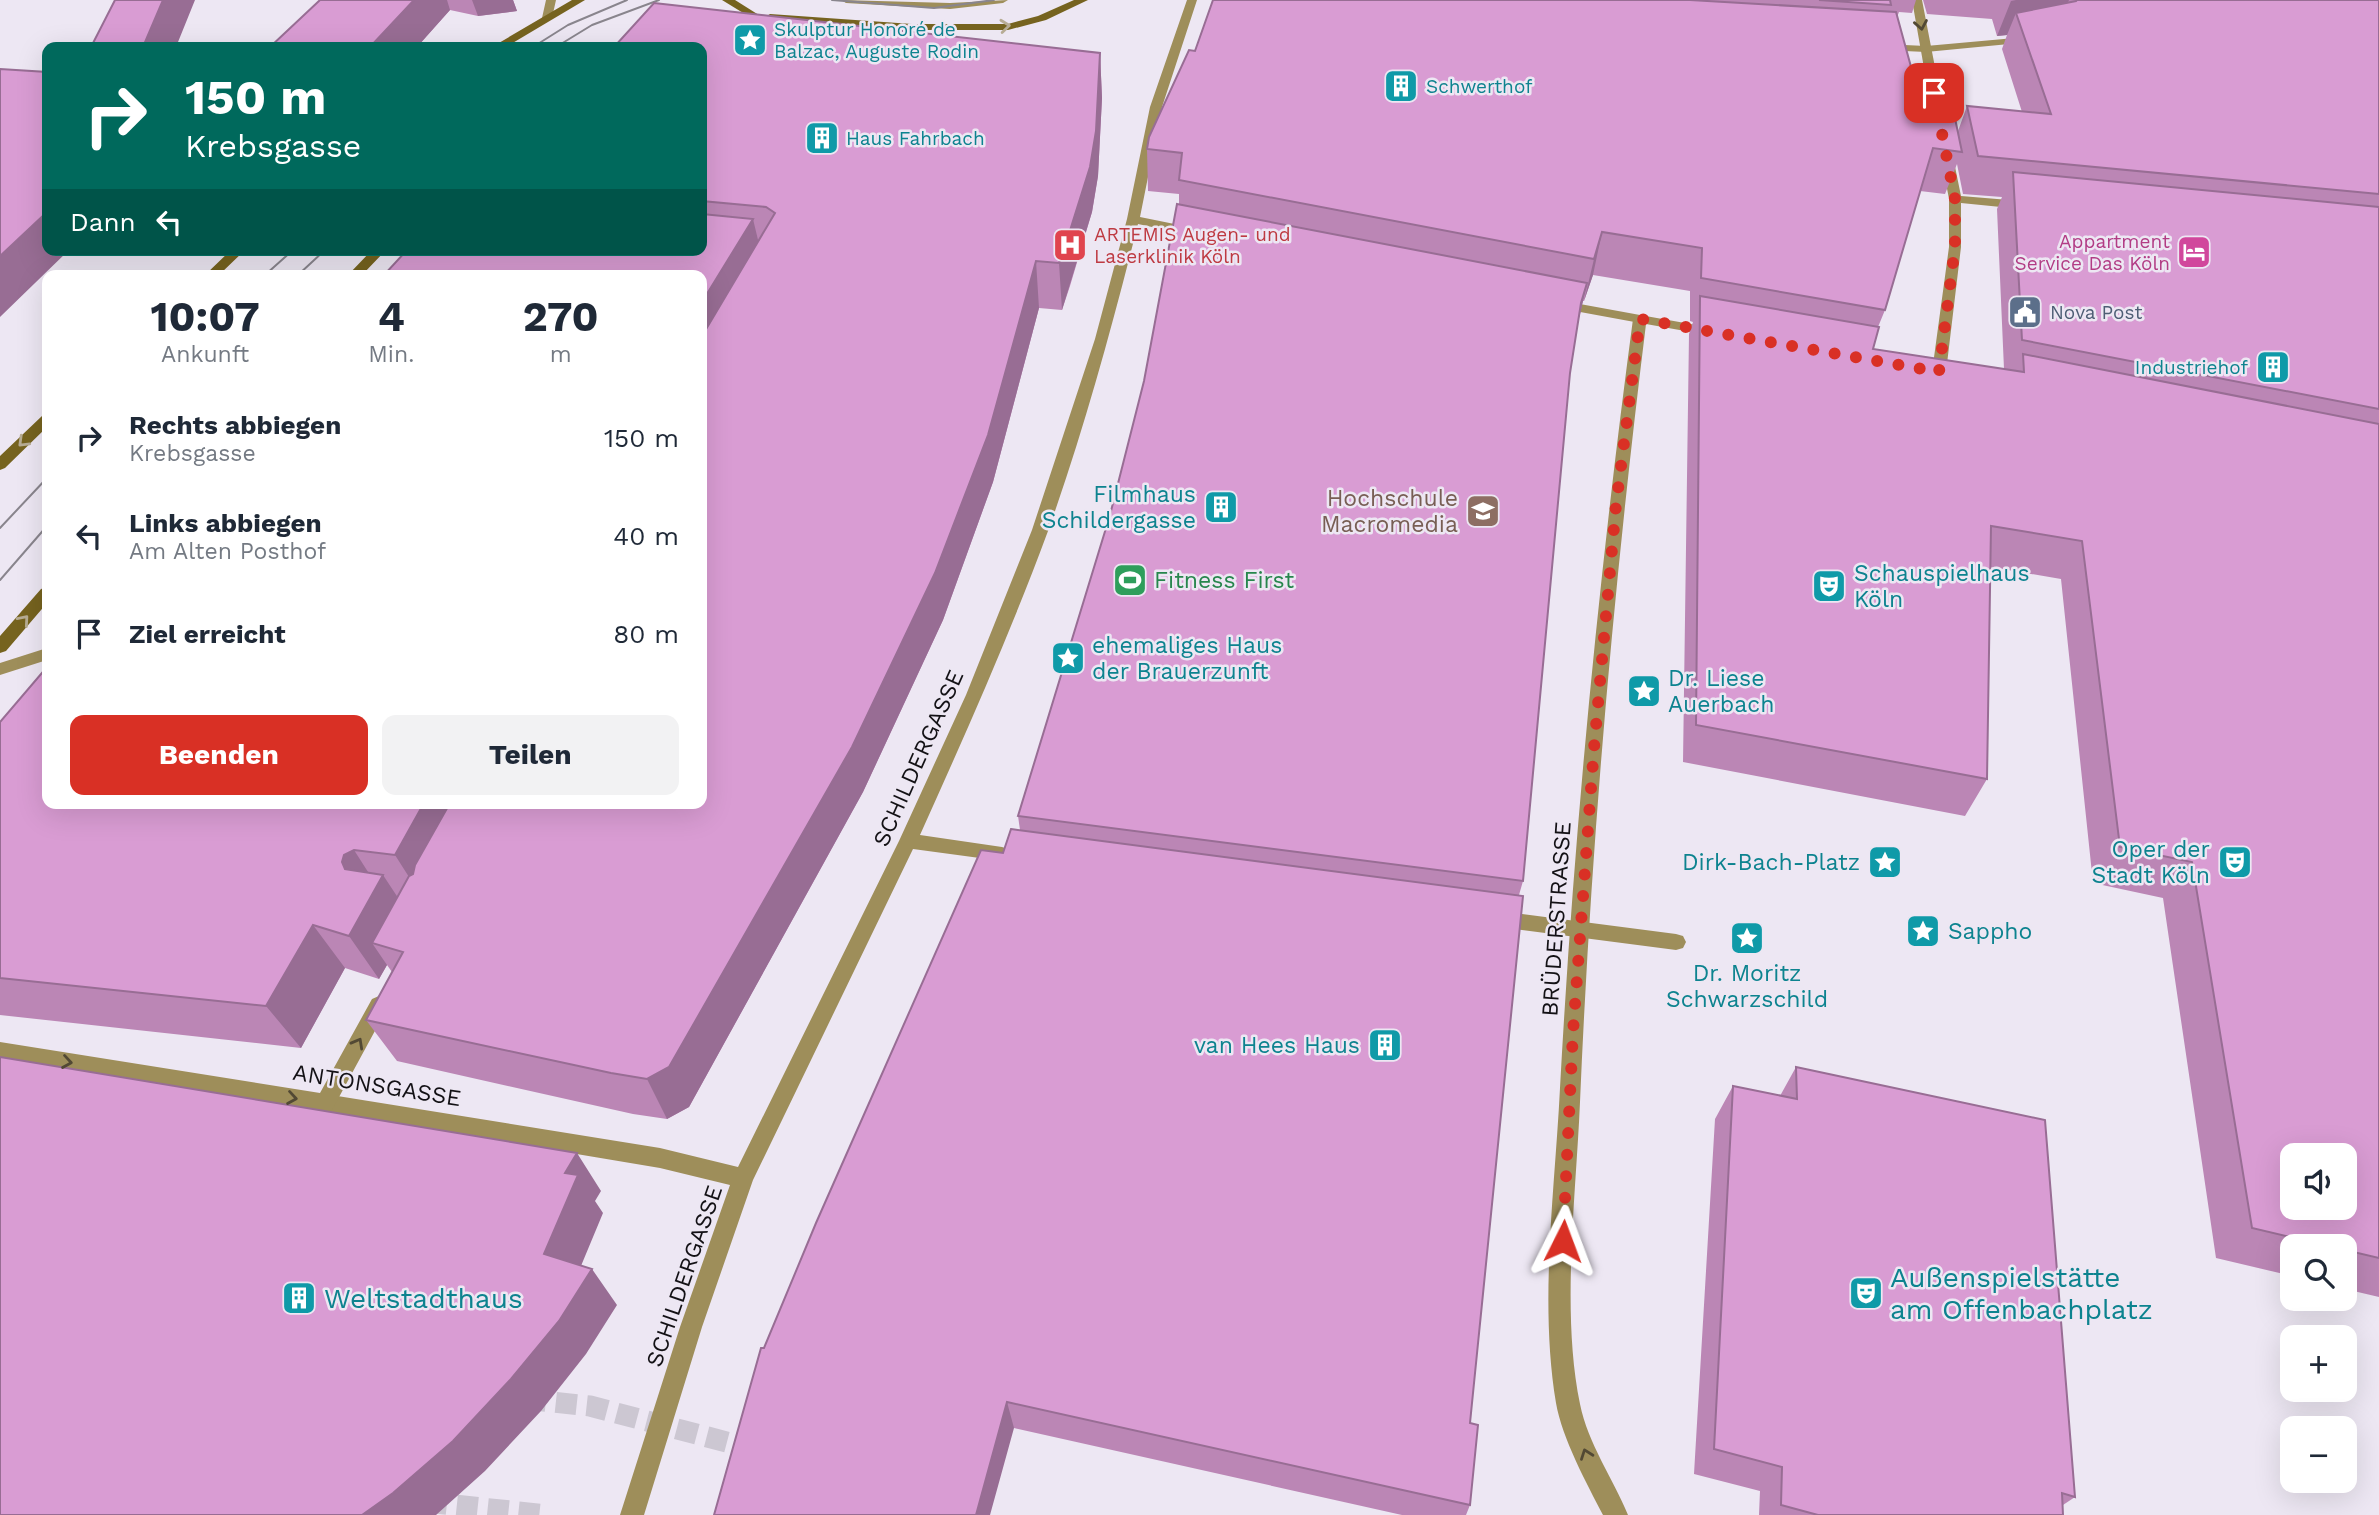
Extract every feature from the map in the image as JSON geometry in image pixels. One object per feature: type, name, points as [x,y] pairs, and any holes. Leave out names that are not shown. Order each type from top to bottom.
[{"type":"main road","points":[[506,42],[580,0]]},
{"type":"main road","points":[[727,0],[757,16]]},
{"type":"main road","points":[[734,17],[757,16],[912,27],[1009,27],[1042,18],[1083,0]]},
{"type":"main road","points":[[217,270],[232,256]]},
{"type":"main road","points":[[359,270],[374,256]]},
{"type":"main road","points":[[0,465],[42,424]]},
{"type":"main road","points":[[0,647],[42,599]]},
{"type":"street","points":[[547,18],[551,0]]},
{"type":"street","points":[[846,0],[950,6],[1003,0]]},
{"type":"street","name":"SCHILDERGASSE","points":[[632,1515],[691,1327],[743,1178],[908,841],[974,695],[1040,530],[1102,339],[1133,219],[1156,107],[1192,0]]},
{"type":"street","points":[[1917,0],[1942,133]]},
{"type":"street","points":[[1870,46],[1926,49],[2043,37]]},
{"type":"street","points":[[1939,372],[1955,247],[1955,199],[1945,146]]},
{"type":"street","points":[[1955,199],[2037,207]]},
{"type":"street","points":[[1133,219],[1212,235]]},
{"type":"street","points":[[1544,301],[1721,334]]},
{"type":"street","name":"BRÜDERSTRASSE","points":[[1616,1515],[1591,1467],[1568,1406],[1559,1319],[1573,1032],[1583,930],[1594,748],[1613,546],[1640,319]]},
{"type":"street","points":[[0,669],[42,655]]},
{"type":"street","points":[[908,841],[1018,856]]},
{"type":"street","points":[[1485,918],[1676,942]]},
{"type":"street","points":[[325,1103],[391,984]]},
{"type":"street","name":"ANTONSGASSE","points":[[0,1051],[660,1158],[743,1178]]},
{"type":"building","points":[[115,0],[163,0],[145,42],[94,42]]},
{"type":"building","points":[[320,0],[414,0],[375,42],[275,42]]},
{"type":"building","points":[[1213,0],[1690,0],[1896,12],[1919,96],[1951,99],[1962,152],[1933,148],[1885,310],[1701,278],[1702,248],[1602,232],[1594,259],[1179,180],[1182,153],[1147,149],[1149,137],[1189,50],[1195,51]]},
{"type":"building","points":[[1819,0],[1890,0],[1891,5]]},
{"type":"building","points":[[2077,0],[2379,0],[2379,194],[1978,156],[1967,106],[2051,114],[2016,13]]},
{"type":"building","points":[[654,3],[1100,53],[1096,131],[1090,167],[1067,240],[1059,263],[1036,261],[988,435],[935,573],[852,747],[669,1067],[647,1079],[366,1020],[403,952],[372,943],[409,876],[413,874],[415,865],[447,809],[707,809],[707,328],[775,213],[766,207],[707,201],[707,42],[619,42]]},
{"type":"building","points":[[0,69],[42,72],[42,217],[0,256]]},
{"type":"building","points":[[2013,172],[2379,207],[2379,409],[2022,340]]},
{"type":"building","points":[[1177,204],[1587,283],[1581,303],[1570,373],[1523,881],[1018,816],[1110,515],[1144,381]]},
{"type":"building","points":[[707,214],[753,219],[707,294],[707,270],[389,270],[401,256],[707,256]]},
{"type":"building","points":[[1700,296],[1879,327],[1873,349],[2024,372],[2023,354],[2379,424],[2379,1258],[2357,1253],[2357,1234],[2280,1235],[2252,1228],[2192,862],[2120,847],[2082,541],[1991,526],[1987,779],[1696,725]]},
{"type":"building","points":[[42,673],[42,809],[421,809],[395,855],[354,850],[344,855],[342,862],[345,869],[383,875],[349,936],[313,925],[266,1006],[0,978],[0,722]]},
{"type":"building","points":[[1011,829],[1523,896],[1470,1423],[1478,1425],[1470,1505],[1007,1402],[976,1515],[714,1515],[761,1348],[764,1348],[816,1223],[981,850],[1003,853]]},
{"type":"building","name":"Weltstadthaus","points":[[0,1057],[577,1153],[565,1173],[578,1175],[544,1254],[592,1269],[559,1321],[511,1379],[453,1441],[393,1493],[362,1515],[0,1515]]},
{"type":"building","name":"Außenspielstätte am Offenbachplatz","points":[[1796,1067],[2045,1120],[2075,1497],[2062,1493],[2063,1515],[1818,1515],[1781,1505],[1782,1467],[1714,1449],[1733,1086],[1797,1099]]},
{"type":"tunnel","points":[[525,1399],[590,1406],[757,1450]]},
{"type":"tunnel","points":[[426,1502],[548,1515]]},
{"type":"tram line","points":[[541,42],[568,25],[627,0]]},
{"type":"tram line","points":[[564,42],[592,25],[659,0]]},
{"type":"tram line","points":[[832,0],[934,8],[994,0]]},
{"type":"tram line","points":[[271,270],[286,256]]},
{"type":"tram line","points":[[303,270],[319,256]]},
{"type":"tram line","points":[[0,528],[42,483]]},
{"type":"tram line","points":[[0,580],[42,532]]},
{"type":"place","name":"Skulptur Honoré de Balzac, Auguste Rodin","points":[[750,40]]},
{"type":"place","name":"Schwerthof","points":[[1401,86]]},
{"type":"place","name":"Haus Fahrbach","points":[[822,138]]},
{"type":"place","name":"ARTEMIS Augen- und Laserklinik Köln","points":[[1070,245]]},
{"type":"place","name":"Appartment Service Das Köln","points":[[2194,252]]},
{"type":"place","name":"Nova Post","points":[[2025,312]]},
{"type":"place","name":"Industriehof","points":[[2273,367]]},
{"type":"place","name":"Filmhaus Schildergasse","points":[[1221,507]]},
{"type":"place","name":"Hochschule Macromedia","points":[[1483,511]]},
{"type":"place","name":"Fitness First","points":[[1130,580]]},
{"type":"place","name":"Schauspielhaus Köln","points":[[1829,586]]},
{"type":"place","name":"ehemaliges Haus der Brauerzunft","points":[[1068,658]]},
{"type":"place","name":"Dr. Liese Auerbach","points":[[1644,691]]},
{"type":"place","name":"Dirk-Bach-Platz","points":[[1885,862]]},
{"type":"place","name":"Oper der Stadt Köln","points":[[2235,862]]},
{"type":"place","name":"Sappho","points":[[1923,931]]},
{"type":"place","name":"Dr. Moritz Schwarzschild","points":[[1747,938]]},
{"type":"place","name":"van Hees Haus","points":[[1385,1045]]},
{"type":"place","name":"Außenspielstätte am Offenbachplatz","points":[[1866,1293]]},
{"type":"place","name":"Weltstadthaus","points":[[299,1298]]},
{"type":"route","points":[[1563,1241],[1573,1032],[1583,930],[1594,748],[1616,505],[1640,319],[1939,372],[1955,247],[1955,199],[1934,93]]}]
